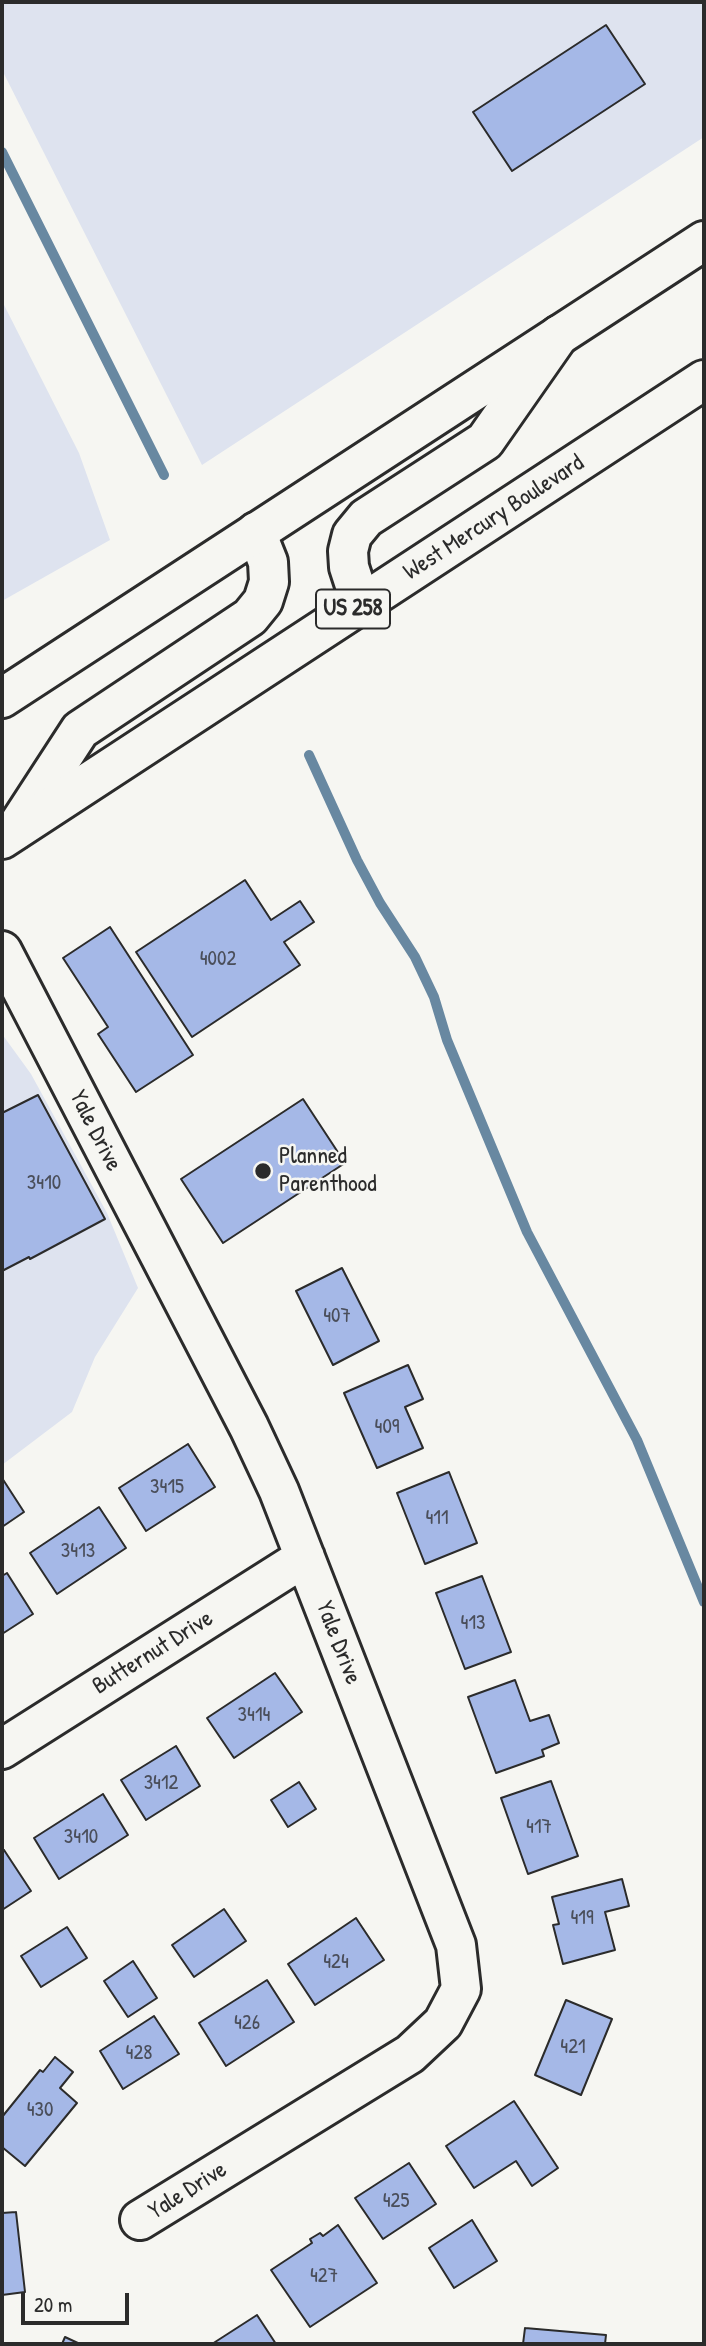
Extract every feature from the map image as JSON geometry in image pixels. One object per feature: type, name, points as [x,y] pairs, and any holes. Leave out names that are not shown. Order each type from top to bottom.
[{"type":"main road","points":[[2,698],[704,240]]},
{"type":"main road","points":[[361,604],[349,568],[348,551],[352,535],[366,518],[485,441],[559,335]]},
{"type":"main road","name":"West Mercury Boulevard","points":[[8,835],[704,380]]},
{"type":"main road","points":[[8,835],[80,730],[250,617],[263,601],[269,582],[268,562],[256,532]]},
{"type":"main road","name":"Yale Drive","points":[[2,951],[249,1427],[279,1490],[456,1945],[461,1989],[443,2023],[410,2054],[140,2220]]},
{"type":"main road","name":"Butternut Drive","points":[[2,1749],[305,1557]]},
{"type":"shaded area","points":[[2,2],[704,2],[704,137],[202,465],[2,70]]},
{"type":"shaded area","points":[[2,301],[79,453],[110,540],[2,601]]},
{"type":"shaded area","points":[[2,1034],[31,1074],[107,1213],[138,1288],[95,1357],[72,1412],[2,1465]]},
{"type":"building","points":[[606,25],[645,84],[512,171],[473,112]]},
{"type":"building","points":[[245,880],[271,920],[300,901],[314,922],[284,942],[300,965],[192,1037],[136,952]]},
{"type":"building","points":[[110,927],[193,1055],[136,1092],[98,1034],[108,1027],[63,958]]},
{"type":"building","points":[[38,1095],[105,1219],[2,1271],[2,1113]]},
{"type":"building","name":"Planned Parenthood","points":[[303,1099],[345,1163],[223,1243],[181,1179]]},
{"type":"building","points":[[342,1268],[379,1341],[333,1365],[296,1291]]},
{"type":"building","points":[[408,1365],[423,1399],[405,1407],[423,1448],[377,1468],[344,1393]]},
{"type":"building","points":[[188,1444],[215,1487],[146,1531],[119,1488]]},
{"type":"building","points":[[449,1472],[477,1543],[425,1564],[397,1493]]},
{"type":"building","points":[[2,1478],[24,1512],[2,1527]]},
{"type":"building","points":[[99,1507],[126,1548],[57,1594],[30,1553]]},
{"type":"building","points":[[7,1573],[33,1614],[2,1634],[2,1576]]},
{"type":"building","points":[[482,1576],[511,1652],[465,1669],[436,1593]]},
{"type":"building","points":[[275,1673],[302,1712],[234,1758],[207,1718]]},
{"type":"building","points":[[515,1680],[530,1721],[549,1715],[559,1743],[542,1750],[544,1756],[496,1773],[468,1697]]},
{"type":"building","points":[[176,1746],[200,1786],[146,1820],[121,1780]]},
{"type":"building","points":[[551,1781],[578,1856],[528,1874],[501,1798]]},
{"type":"building","points":[[299,1782],[316,1809],[288,1827],[271,1800]]},
{"type":"building","points":[[103,1794],[128,1835],[59,1879],[34,1838]]},
{"type":"building","points":[[4,1850],[31,1891],[2,1910],[2,1852]]},
{"type":"building","points":[[622,1879],[629,1906],[605,1912],[615,1950],[563,1964],[553,1925],[559,1924],[552,1897]]},
{"type":"building","points":[[224,1909],[246,1941],[194,1977],[172,1945]]},
{"type":"building","points":[[356,1918],[384,1960],[315,2005],[288,1964]]},
{"type":"building","points":[[67,1927],[87,1958],[41,1987],[21,1956]]},
{"type":"building","points":[[133,1961],[157,1998],[128,2017],[104,1981]]},
{"type":"building","points":[[267,1980],[294,2022],[226,2066],[199,2023]]},
{"type":"building","points":[[566,2000],[612,2019],[581,2095],[535,2075]]},
{"type":"building","points":[[154,2016],[179,2054],[123,2089],[100,2051]]},
{"type":"building","points":[[55,2057],[73,2072],[60,2088],[77,2103],[25,2166],[2,2147],[2,2117],[40,2070],[43,2072]]},
{"type":"building","points":[[514,2101],[558,2168],[532,2186],[516,2161],[474,2188],[446,2146]]},
{"type":"building","points":[[409,2163],[436,2204],[383,2239],[355,2198]]},
{"type":"building","points":[[16,2212],[25,2292],[2,2295],[2,2213]]},
{"type":"building","points":[[472,2220],[497,2261],[454,2288],[429,2248]]},
{"type":"building","points":[[338,2225],[377,2283],[310,2327],[271,2270],[312,2243],[310,2239],[320,2233],[323,2236]]},
{"type":"building","points":[[257,2315],[276,2344],[212,2344]]},
{"type":"building","points":[[525,2328],[606,2335],[605,2344],[523,2344]]},
{"type":"building","points":[[65,2337],[80,2344],[62,2344]]},
{"type":"waterway","points":[[2,152],[164,475]]},
{"type":"waterway","points":[[309,755],[357,860],[380,903],[415,957],[434,997],[447,1040],[527,1232],[637,1440],[704,1602]]},
{"type":"place","name":"Planned Parenthood","points":[[263,1171]]}]
